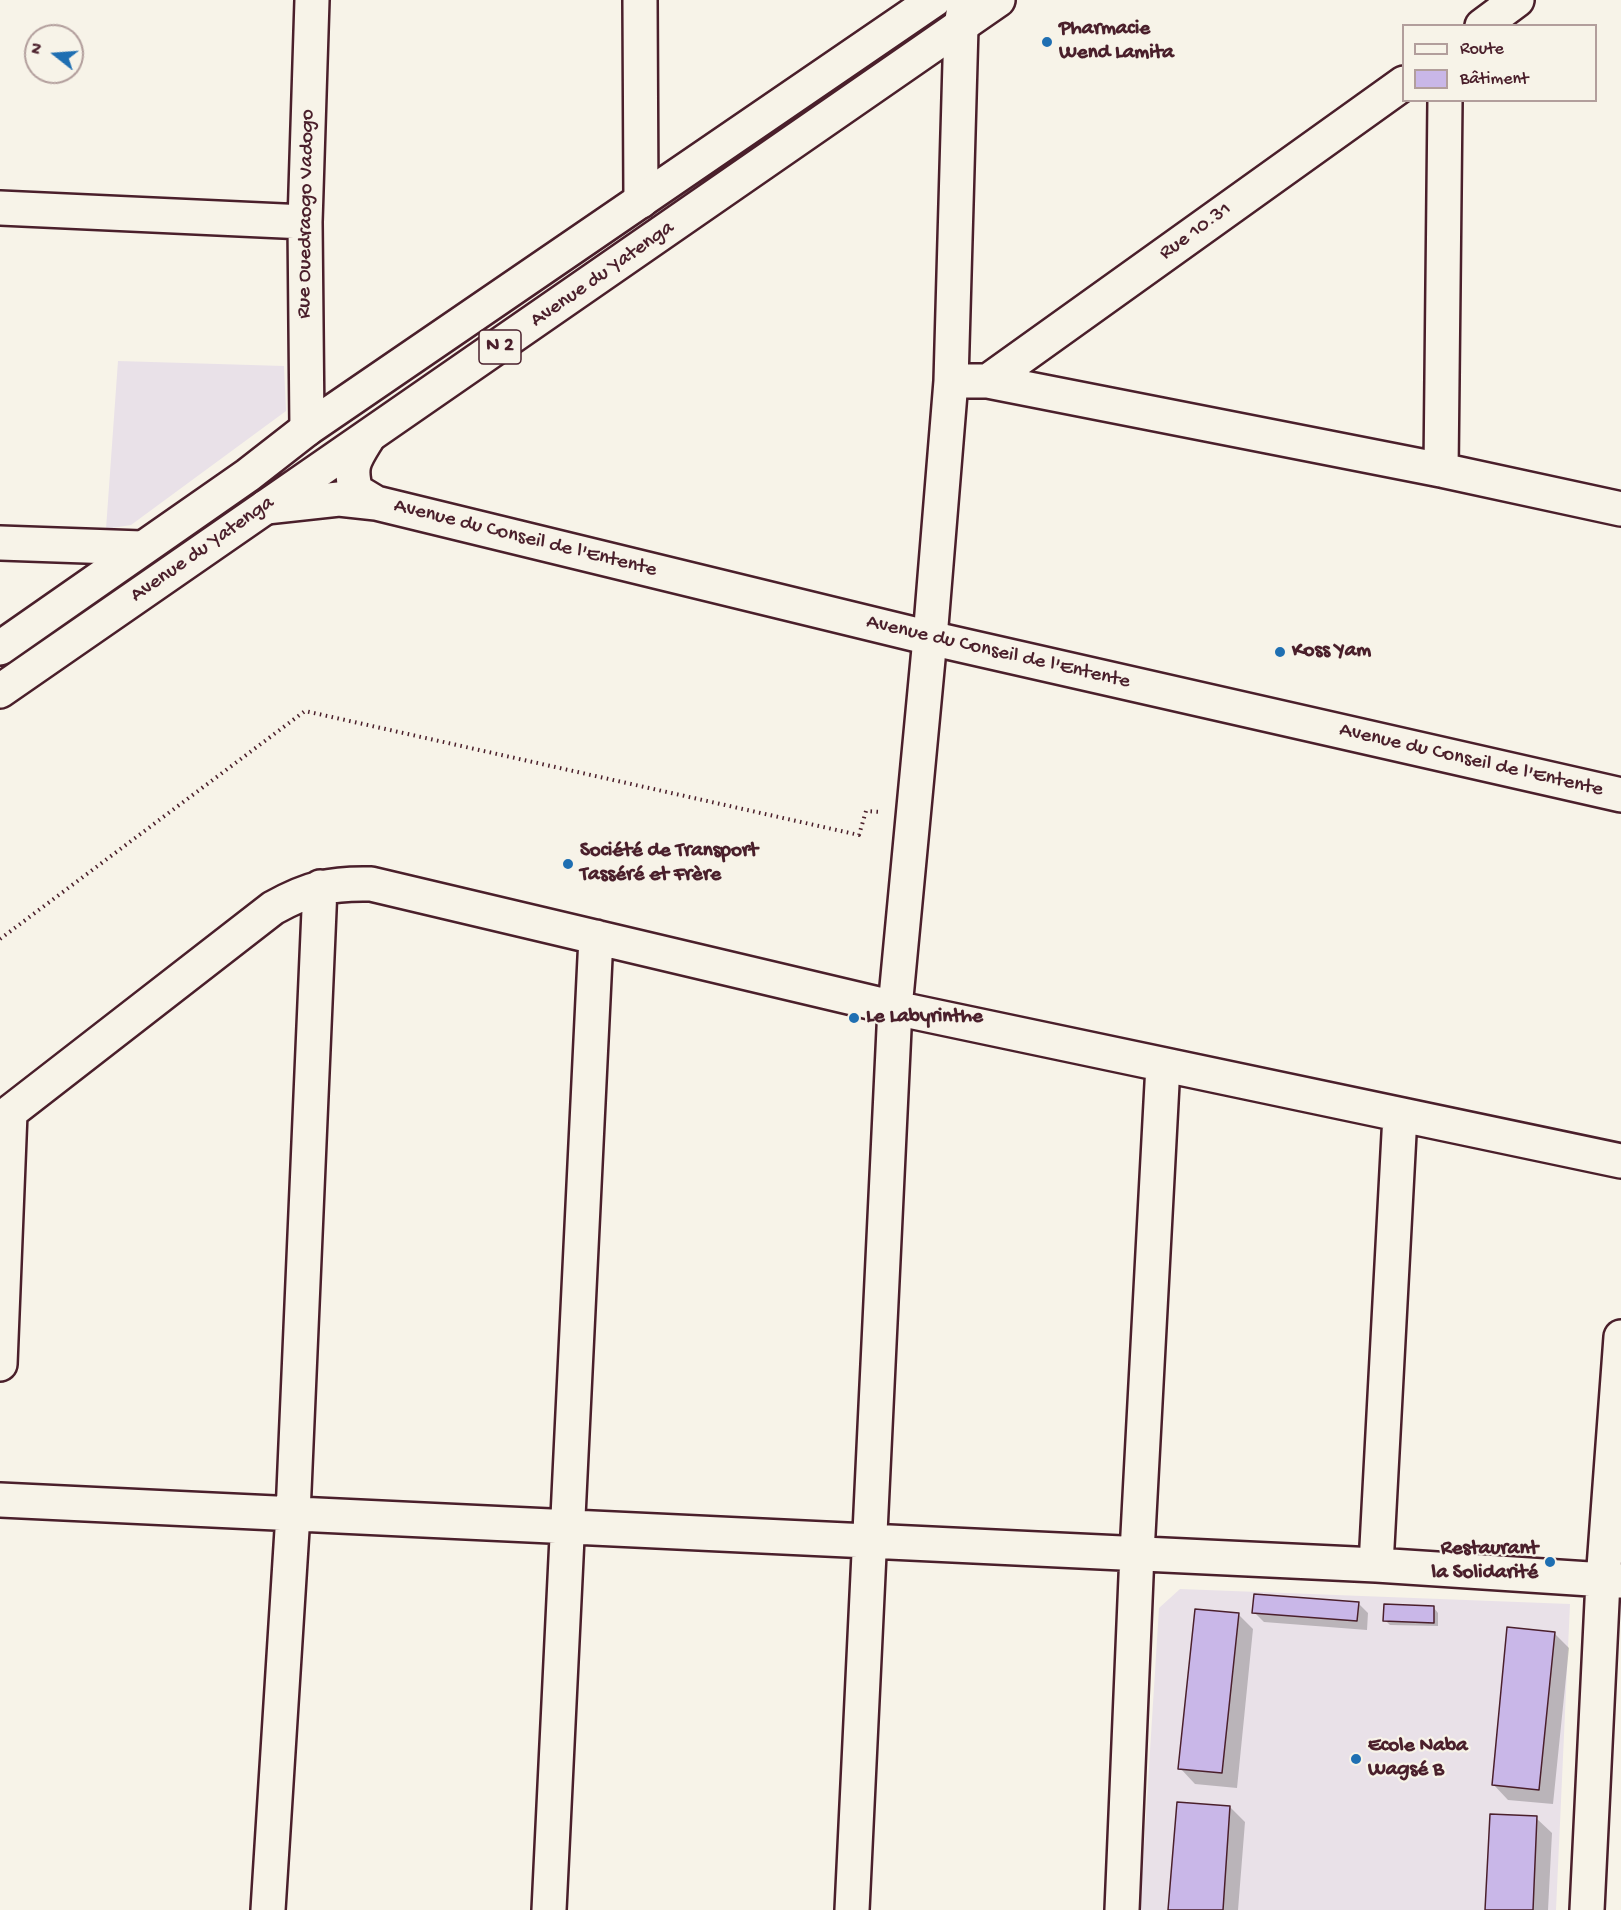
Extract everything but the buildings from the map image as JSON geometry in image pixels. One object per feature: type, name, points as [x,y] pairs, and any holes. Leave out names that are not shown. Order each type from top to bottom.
[{"type":"street","name":"Rue Ouedraogo Vadogo","points":[[307,429],[305,222],[312,0]]},
{"type":"street","points":[[640,0],[641,201]]},
{"type":"street","name":"Avenue du Yatenga","points":[[0,648],[249,475],[307,429],[934,0]]},
{"type":"street","name":"Avenue du Yatenga","points":[[0,691],[367,439],[963,13],[998,0]]},
{"type":"street","points":[[1485,24],[1517,0]]},
{"type":"street","points":[[852,1910],[895,1008],[930,638],[951,381],[963,13]]},
{"type":"street","name":"Rue 10.31","points":[[988,381],[1402,84]]},
{"type":"street","points":[[1441,470],[1445,102]]},
{"type":"street","points":[[0,208],[305,222]]},
{"type":"street","points":[[951,381],[988,381],[1441,470],[1621,509]]},
{"type":"street","name":"Avenue du Conseil de l'Entente","points":[[367,439],[354,460],[352,475],[356,491],[376,503]]},
{"type":"street","name":"Avenue du Conseil de l'Entente","points":[[266,507],[339,499],[376,503],[930,638],[1621,795]]},
{"type":"street","points":[[0,543],[142,548]]},
{"type":"street","points":[[0,1364],[5,1117],[273,909],[294,897],[320,887],[343,883],[371,884],[895,1008],[1621,1161]]},
{"type":"street","points":[[268,1910],[293,1514],[320,887]]},
{"type":"street","points":[[549,1910],[596,938]]},
{"type":"street","points":[[1122,1910],[1137,1553],[1163,1065]]},
{"type":"street","points":[[1376,1565],[1400,1115]]},
{"type":"street","points":[[1587,1910],[1612,1581],[1621,1337]]},
{"type":"street","points":[[0,1500],[1376,1565],[1612,1581]]},
{"type":"path","points":[[0,939],[305,711],[859,835],[866,811],[912,814]]},
{"type":"shaded area","points":[[118,361],[284,366],[286,411],[131,525],[106,529]]},
{"type":"shaded area","name":"Ecole Naba Wagsé B","points":[[1180,1589],[1570,1604],[1556,1910],[1140,1910],[1159,1608]]},
{"type":"place","name":"Pharmacie Wend Lamita","points":[[1047,42]]},
{"type":"place","name":"Koss Yam","points":[[1280,652]]},
{"type":"place","name":"Société de Transport Tasséré et Frère","points":[[568,864]]},
{"type":"place","name":"Le Labyrinthe","points":[[854,1018]]},
{"type":"place","name":"Restaurant la Solidarité","points":[[1550,1562]]},
{"type":"place","name":"Ecole Naba Wagsé B","points":[[1356,1759]]}]
